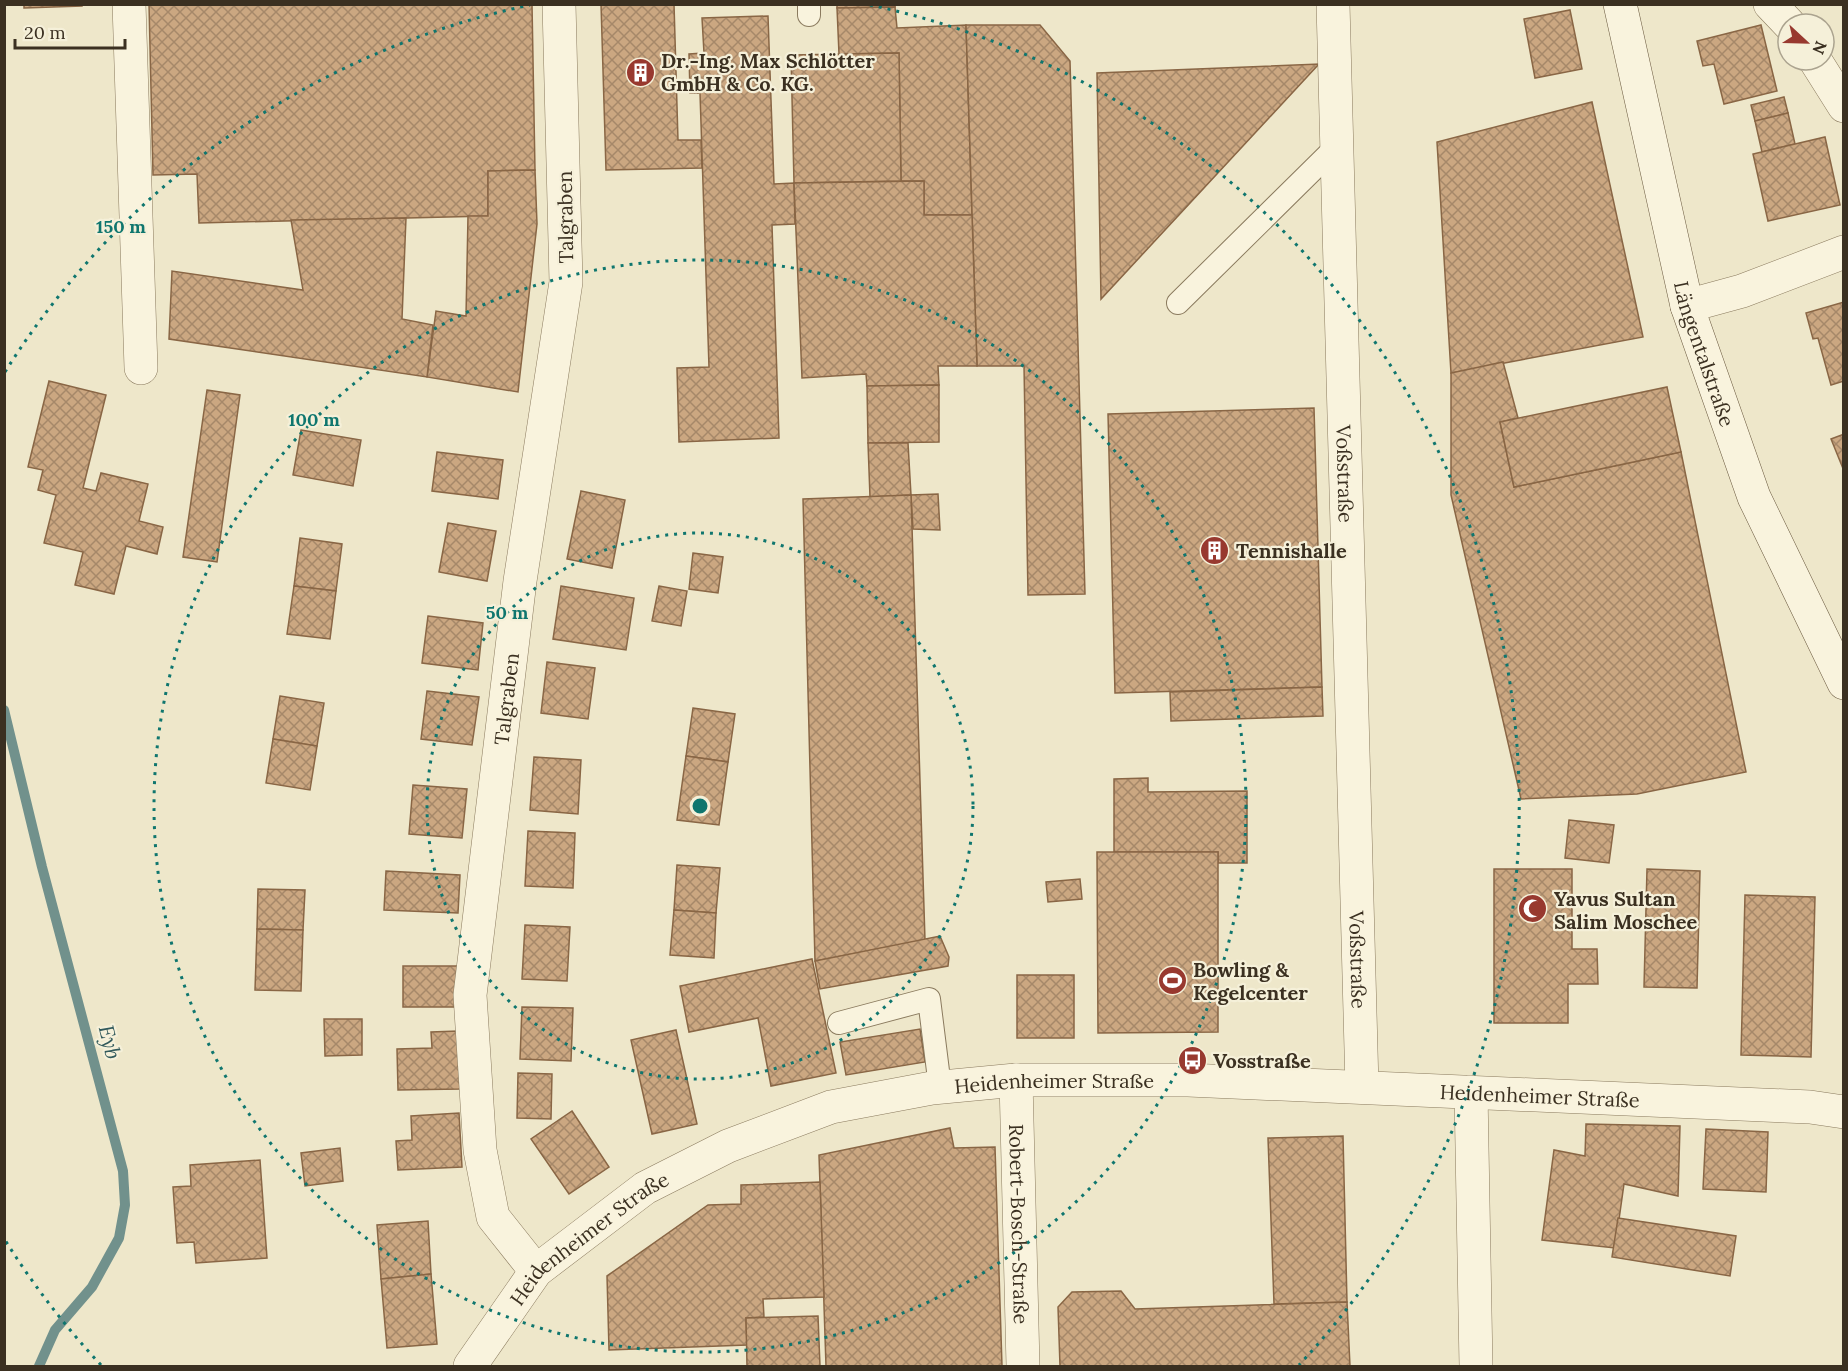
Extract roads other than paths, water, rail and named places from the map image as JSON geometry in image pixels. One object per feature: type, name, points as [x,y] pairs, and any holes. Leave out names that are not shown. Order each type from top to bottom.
[{"type":"street","points":[[129,4],[141,368]]},
{"type":"street","name":"Talgraben","points":[[536,1271],[492,1217],[480,1150],[470,995],[520,581],[566,282],[559,4]]},
{"type":"street","name":"Voßstraße","points":[[1333,4],[1362,1087]]},
{"type":"street","name":"Längentalstraße","points":[[1620,4],[1687,306],[1754,497],[1844,683]]},
{"type":"street","points":[[1823,72],[1844,106]]},
{"type":"street","points":[[1687,306],[1742,291],[1844,252]]},
{"type":"street","name":"Heidenheimer Straße","points":[[470,1366],[536,1271],[645,1188],[728,1146],[831,1107],[940,1087],[1016,1080],[1188,1080],[1810,1107],[1844,1112]]},
{"type":"street","name":"Robert-Bosch-Straße","points":[[1016,1080],[1023,1366]]},
{"type":"street","points":[[1471,1092],[1476,1366]]},
{"type":"lane","points":[[1178,303],[1337,146]]},
{"type":"lane","points":[[839,1023],[929,999],[940,1087]]},
{"type":"waterway","name":"Eyb","points":[[4,710],[42,867],[123,1171],[125,1205],[119,1238],[92,1287],[55,1330],[39,1366]]},
{"type":"place","name":"Dr.-Ing. Max Schlötter GmbH & Co. KG.","points":[[640,72]]},
{"type":"place","name":"Tennishalle","points":[[1215,550]]},
{"type":"place","name":"Yavus Sultan Salim Moschee","points":[[1533,909]]},
{"type":"place","name":"Bowling & Kegelcenter","points":[[1172,980]]},
{"type":"place","name":"Vosstraße","points":[[1192,1060]]}]
